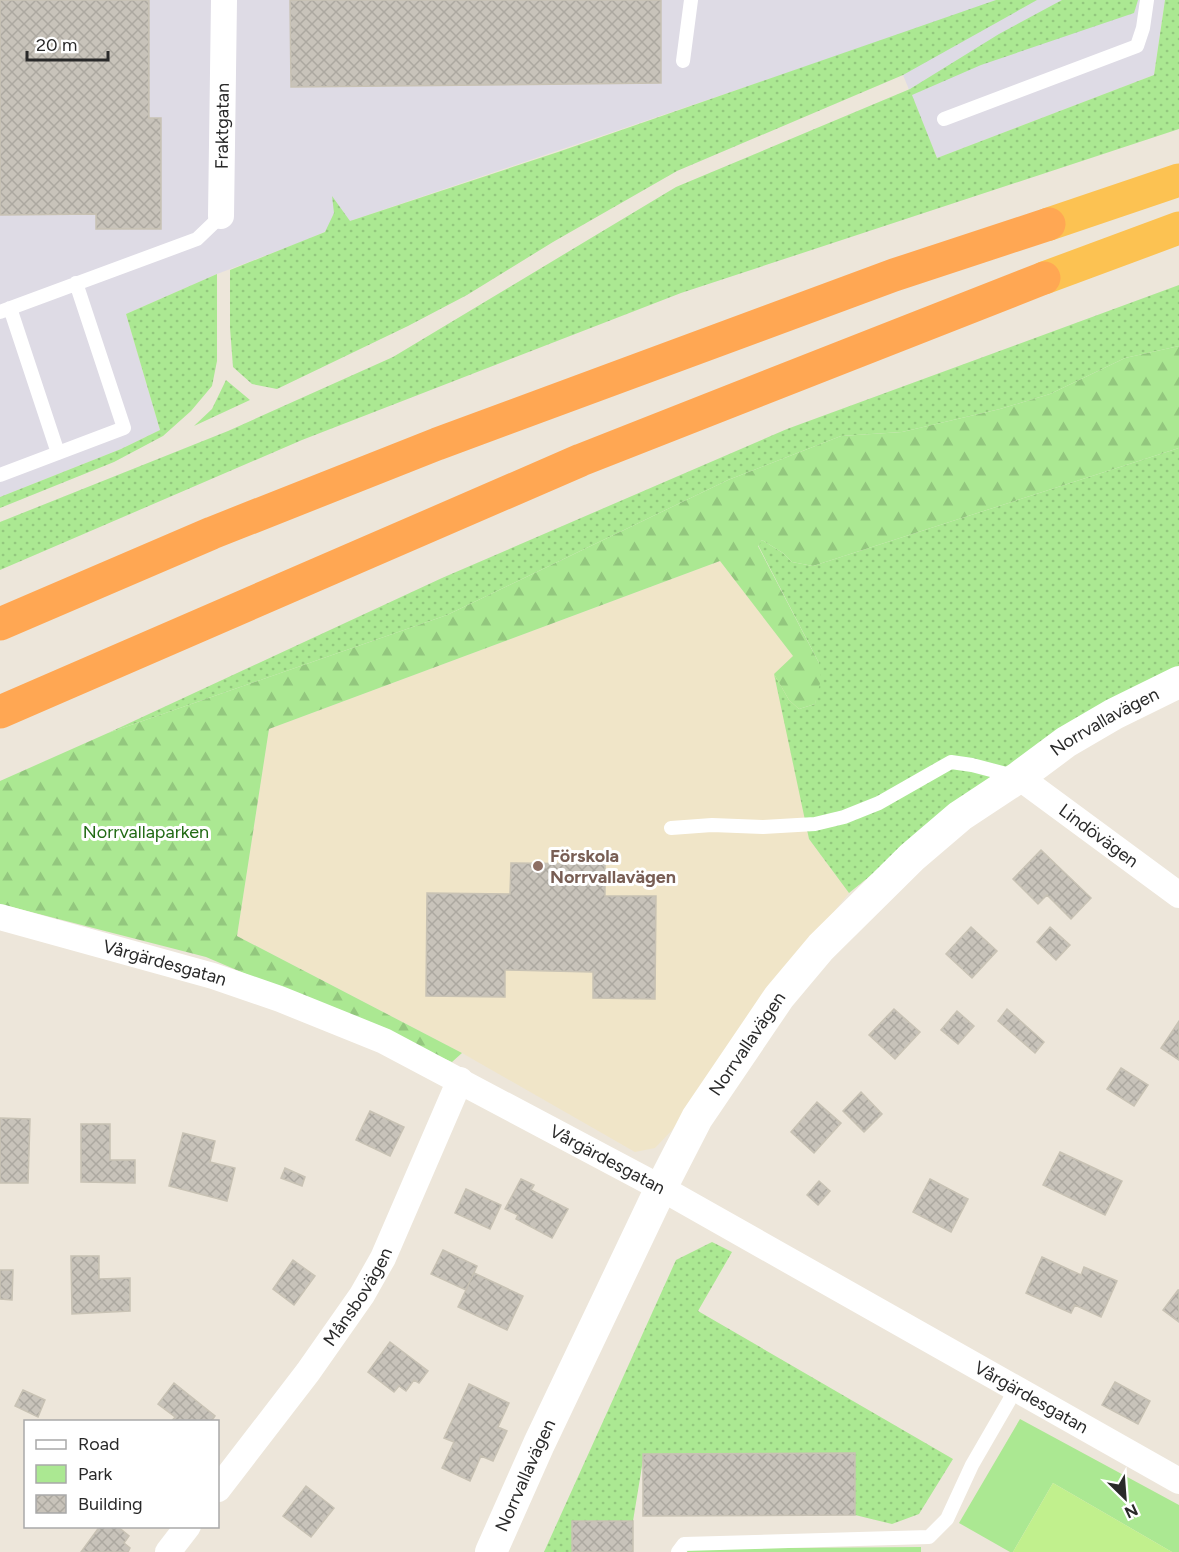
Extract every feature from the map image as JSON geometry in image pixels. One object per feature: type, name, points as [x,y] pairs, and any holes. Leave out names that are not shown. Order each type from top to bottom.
[{"type":"highway","points":[[0,624],[212,533],[436,444],[894,275],[1179,180]]},
{"type":"highway","points":[[0,712],[581,460],[1044,278],[1179,228]]},
{"type":"street","name":"Fraktgatan","points":[[221,216],[224,0]]},
{"type":"street","name":"Norrvallavägen","points":[[491,1552],[539,1444],[661,1188],[697,1118],[779,997],[821,947],[912,857],[960,816],[1066,742],[1114,714],[1179,682]]},
{"type":"street","name":"Lindövägen","points":[[1019,777],[1179,895]]},
{"type":"street","name":"Vårgärdesgatan","points":[[0,917],[213,976],[280,999],[384,1041],[661,1188],[1179,1481]]},
{"type":"street","name":"Månsbovägen","points":[[219,1488],[308,1372],[362,1295],[383,1258],[460,1080]]},
{"type":"street","points":[[168,1552],[187,1528]]},
{"type":"lane","points":[[683,61],[691,0]]},
{"type":"lane","points":[[944,119],[1137,46],[1143,28],[1147,0]]},
{"type":"lane","points":[[58,453],[5,310],[197,239],[221,216]]},
{"type":"lane","points":[[0,475],[124,428],[76,283]]},
{"type":"lane","points":[[670,828],[712,825],[763,827],[815,824],[844,817],[879,803],[951,762],[1019,777]]},
{"type":"lane","points":[[678,1552],[684,1544],[929,1537],[947,1519],[972,1465],[1009,1401],[1014,1388]]},
{"type":"shaded area","points":[[0,0],[1165,0],[1154,75],[937,158],[903,75],[893,37],[350,221],[217,274],[126,314],[160,430],[121,449],[0,497]]},
{"type":"shaded area","name":"Förskola Norrvallavägen","points":[[720,561],[794,657],[809,839],[849,893],[736,1033],[676,1126],[655,1148],[635,1152],[462,1053],[237,936],[269,729]]},
{"type":"green space","points":[[996,0],[1037,0],[903,75],[677,171],[553,242],[467,295],[277,389],[252,384],[233,367],[230,270],[325,232],[334,213],[332,196],[350,221],[558,152]]},
{"type":"green space","points":[[1062,0],[1138,0],[1134,13],[981,65],[912,95],[937,158],[1154,75],[1165,0],[1179,0],[1179,129],[681,293],[302,440],[0,570],[0,522],[228,431],[393,357],[676,187],[910,89],[999,34]]},
{"type":"green space","points":[[217,274],[217,361],[212,386],[191,411],[163,436],[114,462],[0,508],[0,497],[121,449],[160,430],[126,314]]},
{"type":"green space","points":[[1179,285],[1179,346],[1125,358],[1050,394],[1000,409],[902,432],[841,436],[728,480],[447,615],[108,733],[442,578],[787,429]]},
{"type":"green space","name":"Norrvallaparken","points":[[1179,346],[1179,448],[813,566],[792,562],[783,553],[762,540],[758,546],[819,663],[821,679],[815,704],[799,709],[789,700],[774,674],[793,656],[720,561],[269,729],[237,936],[462,1053],[452,1062],[206,957],[0,904],[0,781],[108,733],[447,615],[728,480],[841,436],[902,432],[1000,409],[1050,394],[1125,358]]},
{"type":"green space","points":[[226,380],[250,400],[194,426],[212,409]]},
{"type":"green space","points":[[1179,448],[1179,667],[974,792],[849,893],[809,839],[774,674],[789,700],[799,709],[815,704],[819,663],[758,545],[762,540],[783,553],[792,562],[813,566]]},
{"type":"green space","points":[[712,1242],[732,1252],[698,1311],[953,1459],[919,1514],[892,1524],[855,1515],[855,1453],[644,1454],[633,1521],[572,1521],[572,1552],[544,1552],[676,1260]]},
{"type":"green space","points":[[1020,1419],[1179,1505],[1179,1552],[1172,1552],[1053,1483],[1013,1552],[959,1523]]},
{"type":"green space","points":[[1053,1483],[1172,1552],[1013,1552]]},
{"type":"green space","points":[[921,1547],[921,1552],[684,1552],[687,1549]]},
{"type":"building","points":[[0,0],[149,0],[149,118],[161,118],[161,229],[96,229],[96,214],[0,215]]},
{"type":"building","points":[[290,0],[661,0],[661,83],[291,87]]},
{"type":"building","points":[[1041,850],[1091,898],[1071,919],[1047,895],[1038,904],[1013,879]]},
{"type":"building","points":[[511,863],[605,864],[605,896],[656,896],[655,999],[593,998],[593,972],[505,970],[505,997],[426,996],[427,893],[510,894]]},
{"type":"building","points":[[971,927],[997,951],[972,978],[946,954]]},
{"type":"building","points":[[1050,927],[1070,945],[1056,960],[1037,942]]},
{"type":"building","points":[[894,1009],[920,1032],[895,1059],[869,1035]]},
{"type":"building","points":[[1007,1009],[1044,1042],[1035,1053],[998,1021]]},
{"type":"building","points":[[957,1011],[974,1026],[958,1044],[941,1030]]},
{"type":"building","points":[[1179,1021],[1179,1060],[1161,1048]]},
{"type":"building","points":[[1121,1068],[1148,1085],[1134,1106],[1107,1089]]},
{"type":"building","points":[[861,1092],[882,1114],[864,1132],[843,1111]]},
{"type":"building","points":[[817,1102],[841,1123],[814,1153],[791,1132]]},
{"type":"building","points":[[370,1111],[404,1127],[390,1156],[356,1140]]},
{"type":"building","points":[[0,1118],[30,1119],[28,1183],[0,1183]]},
{"type":"building","points":[[81,1124],[110,1124],[110,1160],[135,1160],[135,1183],[81,1182]]},
{"type":"building","points":[[183,1133],[215,1141],[210,1162],[235,1168],[227,1201],[169,1186]]},
{"type":"building","points":[[1060,1152],[1122,1181],[1105,1215],[1043,1185]]},
{"type":"building","points":[[285,1168],[305,1177],[302,1186],[281,1178]]},
{"type":"building","points":[[521,1179],[534,1185],[531,1190],[568,1209],[552,1238],[516,1219],[518,1215],[505,1209]]},
{"type":"building","points":[[930,1179],[968,1199],[951,1232],[913,1212]]},
{"type":"building","points":[[819,1181],[830,1191],[818,1205],[807,1195]]},
{"type":"building","points":[[466,1189],[501,1205],[490,1229],[455,1213]]},
{"type":"building","points":[[443,1250],[477,1266],[466,1290],[431,1274]]},
{"type":"building","points":[[71,1256],[99,1256],[99,1279],[130,1278],[130,1311],[72,1314]]},
{"type":"building","points":[[1042,1257],[1081,1275],[1084,1267],[1117,1281],[1101,1317],[1075,1305],[1071,1313],[1026,1293]]},
{"type":"building","points":[[293,1260],[315,1276],[294,1305],[273,1289]]},
{"type":"building","points":[[0,1270],[13,1270],[12,1300],[0,1299]]},
{"type":"building","points":[[474,1273],[523,1296],[507,1330],[458,1307]]},
{"type":"building","points":[[1179,1290],[1179,1322],[1163,1310]]},
{"type":"building","points":[[390,1342],[428,1371],[419,1383],[414,1380],[406,1391],[399,1386],[394,1392],[368,1372]]},
{"type":"building","points":[[1115,1382],[1150,1401],[1138,1424],[1102,1405]]},
{"type":"building","points":[[174,1383],[215,1416],[212,1420],[173,1420],[175,1417],[158,1404]]},
{"type":"building","points":[[469,1384],[509,1403],[498,1427],[507,1431],[493,1461],[481,1456],[470,1481],[442,1468],[454,1442],[444,1438]]},
{"type":"building","points":[[23,1390],[45,1400],[38,1417],[15,1406]]},
{"type":"building","points":[[855,1453],[855,1515],[643,1516],[643,1454]]},
{"type":"building","points":[[306,1486],[334,1508],[311,1537],[283,1516]]},
{"type":"building","points":[[572,1521],[633,1521],[633,1552],[572,1552]]},
{"type":"building","points":[[99,1528],[119,1528],[129,1536],[124,1543],[130,1548],[128,1552],[81,1552]]},
{"type":"place","name":"Förskola Norrvallavägen","points":[[538,866]]}]
